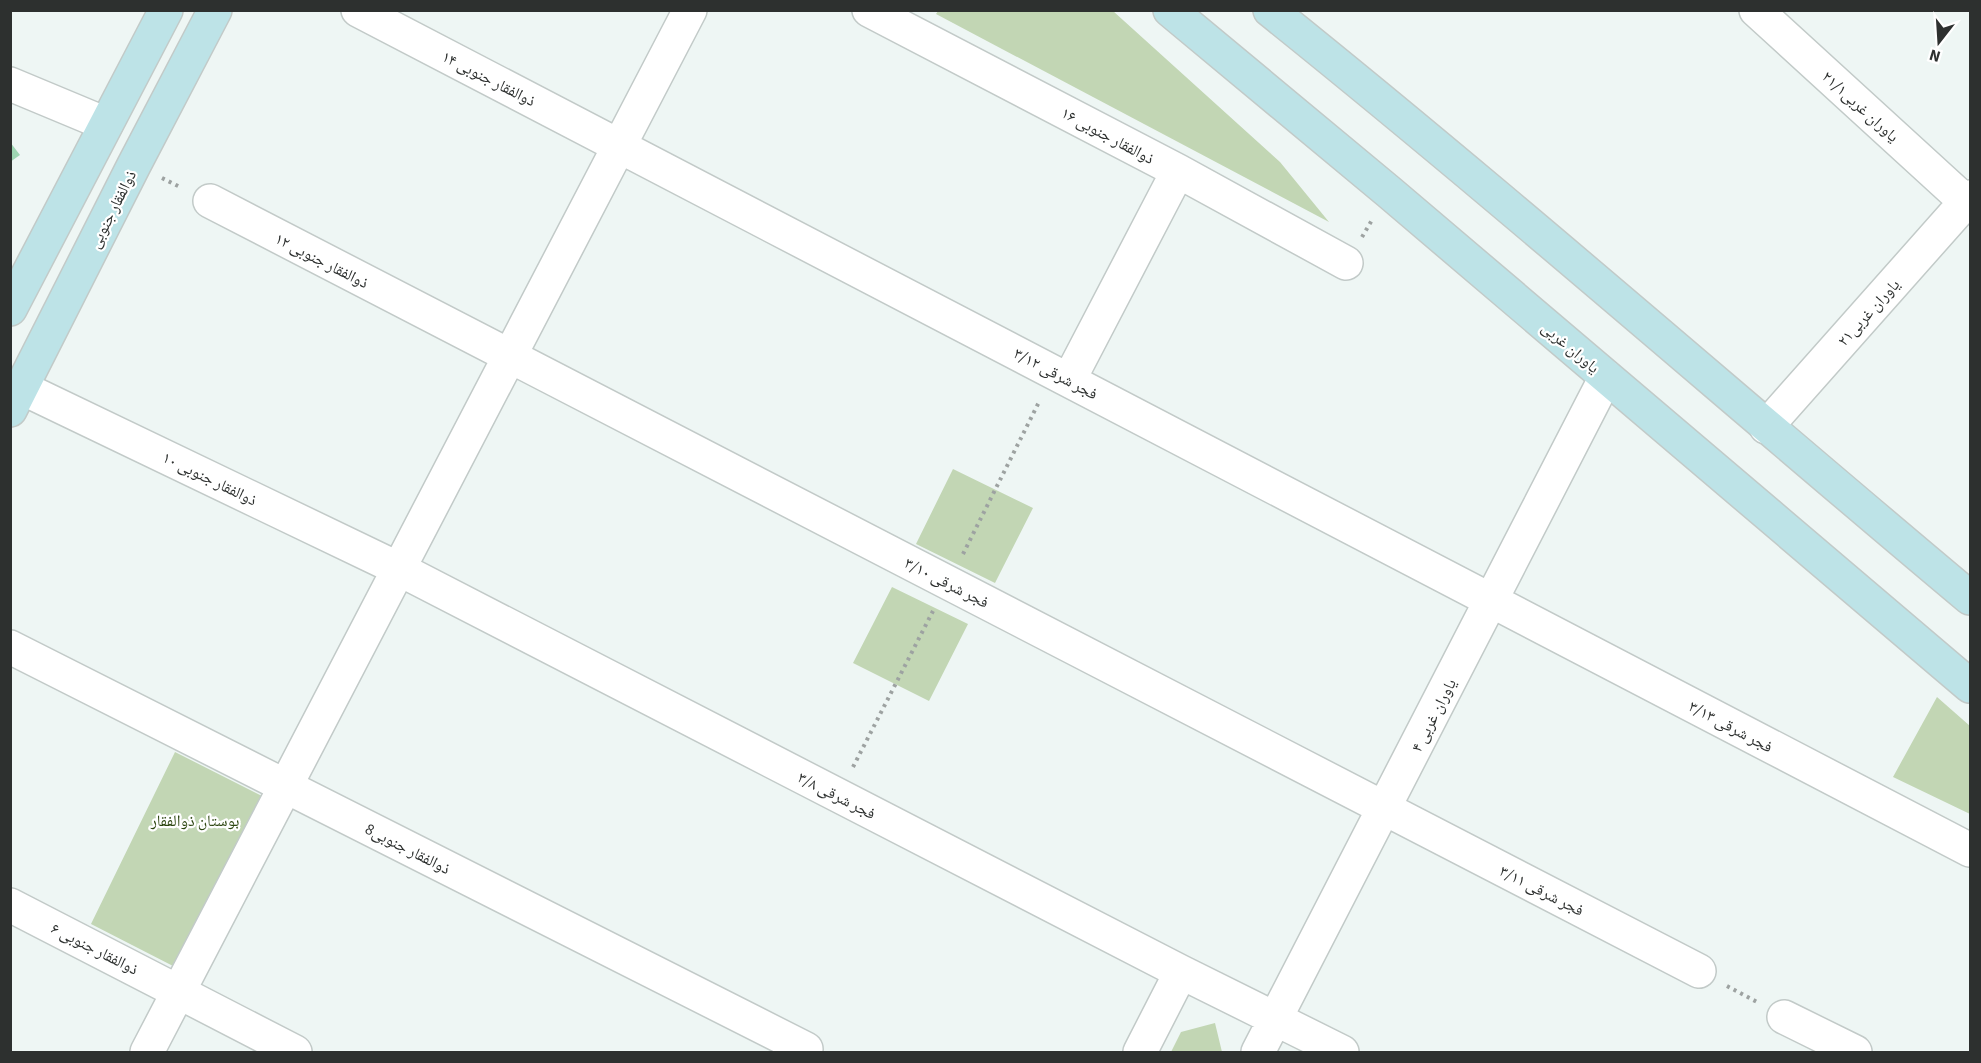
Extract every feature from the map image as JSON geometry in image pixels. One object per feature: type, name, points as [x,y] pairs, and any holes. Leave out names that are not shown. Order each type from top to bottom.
[{"type":"main road","points":[[10,309],[166,10]]},
{"type":"main road","name":"ذوالفقار جنوبی","points":[[16,399],[215,10]]},
{"type":"main road","name":"یاوران غربی","points":[[1170,10],[1389,192],[1971,686]]},
{"type":"main road","points":[[1270,10],[1394,110],[1766,427],[1971,598]]},
{"type":"street","name":"۱۴ ذوالفقار جنوبی","points":[[358,10],[620,145]]},
{"type":"street","points":[[147,1053],[690,10]]},
{"type":"street","name":"۱۶ ذوالفقار جنوبی","points":[[869,10],[1178,171],[1346,263]]},
{"type":"street","name":"یاوران غربی۲۱/۱","points":[[1756,10],[1968,199]]},
{"type":"street","points":[[10,84],[106,124]]},
{"type":"street","name":"۳/۱۲ فجر شرقی","points":[[620,145],[1492,601]]},
{"type":"street","points":[[1062,376],[1178,171]]},
{"type":"street","name":"یاوران غربی۲۱","points":[[1766,427],[1968,199]]},
{"type":"street","name":"۱۲ ذوالفقار جنوبی","points":[[210,201],[509,356]]},
{"type":"street","name":"۳/۱۰ فجر شرقی","points":[[509,356],[1384,808]]},
{"type":"street","name":"۴ یاوران غربی","points":[[1258,1053],[1606,377]]},
{"type":"street","name":"۱۰ ذوالفقار جنوبی","points":[[16,399],[399,569]]},
{"type":"street","name":"۳/۸ فجر شرقی","points":[[399,569],[1342,1053]]},
{"type":"street","name":"۳/۱۳ فجر شرقی","points":[[1492,601],[1971,850]]},
{"type":"street","name":"8ذوالفقار جنوبی","points":[[10,647],[806,1049]]},
{"type":"street","name":"۳/۱۱ فجر شرقی","points":[[1384,808],[1699,971]]},
{"type":"street","name":"۶ ذوالفقار جنوبی","points":[[10,905],[295,1053]]},
{"type":"street","points":[[1140,1053],[1181,972]]},
{"type":"street","points":[[1784,1017],[1855,1053]]},
{"type":"path","points":[[134,165],[210,201]]},
{"type":"path","points":[[1346,263],[1389,192]]},
{"type":"path","points":[[838,795],[948,583],[1062,376]]},
{"type":"path","points":[[1699,971],[1784,1017]]},
{"type":"green space","points":[[938,11],[1113,11],[1280,162],[1329,222],[936,14]]},
{"type":"green space","points":[[953,469],[1033,508],[995,583],[916,544]]},
{"type":"green space","points":[[892,587],[968,624],[929,701],[853,663]]},
{"type":"green space","points":[[1937,697],[1970,726],[1970,814],[1893,777]]},
{"type":"green space","name":"بوستان ذوالفقار","points":[[175,752],[262,796],[173,966],[91,924]]},
{"type":"green space","points":[[1215,1023],[1222,1052],[1171,1052],[1181,1032]]},
{"type":"building","points":[[10,142],[20,155],[10,162]]}]
